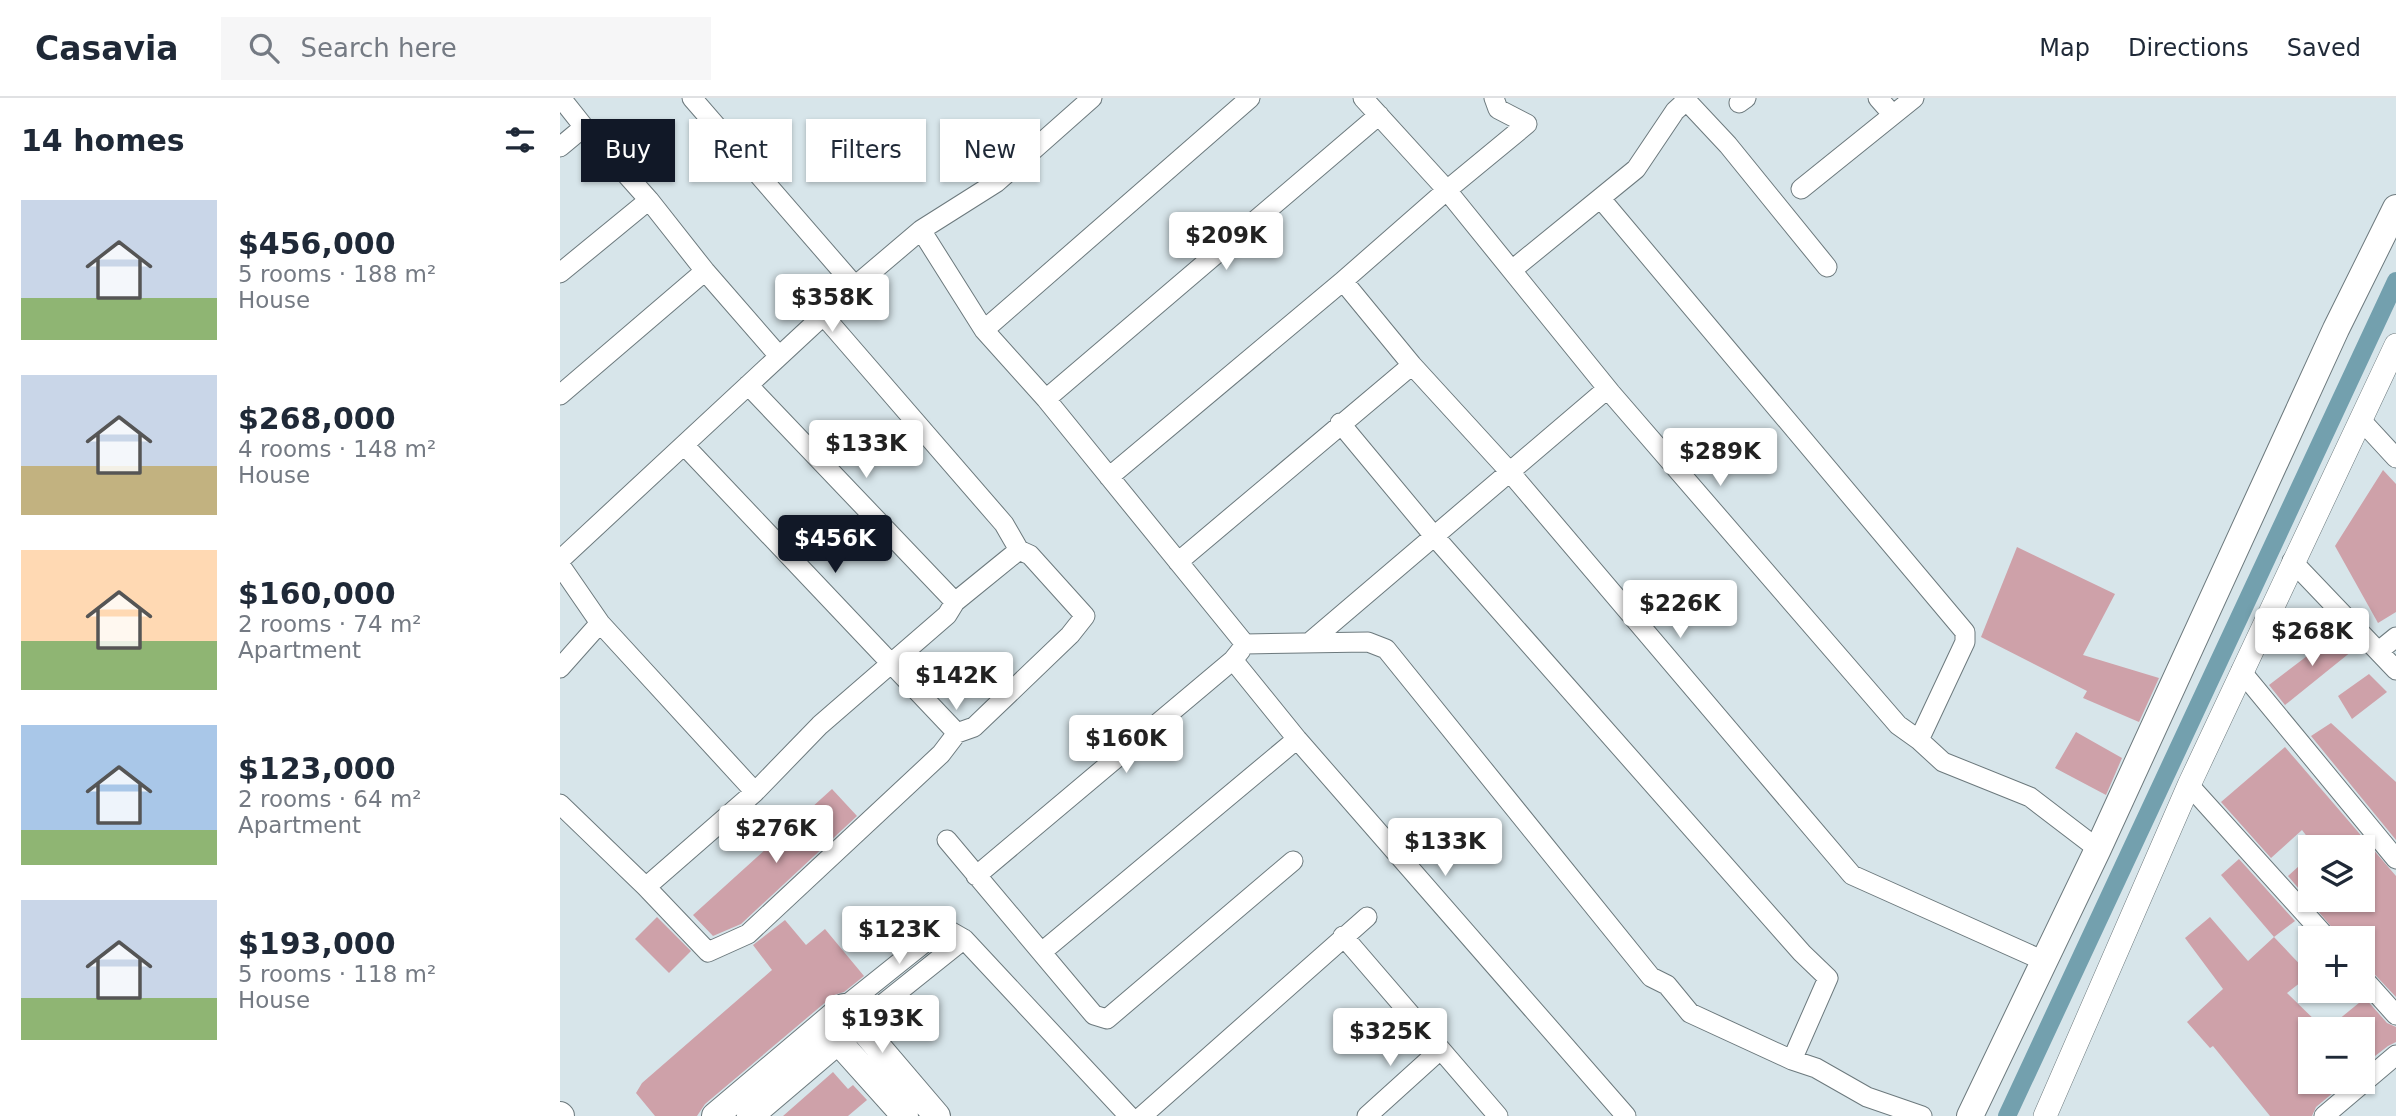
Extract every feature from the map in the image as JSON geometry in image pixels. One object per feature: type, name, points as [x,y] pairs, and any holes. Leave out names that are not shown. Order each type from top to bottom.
[{"type":"main road","points":[[1970,1116],[2098,849],[2336,329],[2396,208]]},
{"type":"main road","points":[[715,1116],[851,1016],[936,1116]]},
{"type":"main road","points":[[750,1116],[831,1033]]},
{"type":"main road","points":[[831,1033],[905,1116]]},
{"type":"street","points":[[561,98],[581,124]]},
{"type":"street","points":[[692,98],[855,286]]},
{"type":"street","points":[[560,560],[855,286],[921,230],[997,182],[1092,98]]},
{"type":"street","points":[[984,330],[1250,98]]},
{"type":"street","points":[[1363,98],[1447,190],[1607,389],[1898,725],[1943,762],[2030,797],[2098,849]]},
{"type":"street","points":[[1109,477],[1527,124],[1498,109],[1494,98]]},
{"type":"street","points":[[1878,98],[1893,115]]},
{"type":"street","points":[[1801,189],[1914,98]]},
{"type":"street","points":[[1512,270],[1636,169],[1685,99],[1728,145],[1827,267]]},
{"type":"street","points":[[1046,399],[1379,115]]},
{"type":"street","points":[[560,146],[581,129]]},
{"type":"street","points":[[633,182],[779,356]]},
{"type":"street","points":[[1601,199],[1965,632],[1965,642],[1919,740]]},
{"type":"street","points":[[560,272],[649,200]]},
{"type":"street","points":[[921,230],[984,330],[1046,399],[1178,562],[1297,739],[1626,1116]]},
{"type":"street","points":[[560,395],[705,271]]},
{"type":"street","points":[[1343,281],[1412,365],[1509,471],[1852,875],[2043,961]]},
{"type":"street","points":[[560,804],[646,887],[708,952],[748,934],[941,754],[957,733],[974,727],[1070,635],[1085,616],[1030,555],[1019,550],[1004,524],[823,315]]},
{"type":"street","points":[[2045,1116],[2189,785],[2292,561],[2396,345]]},
{"type":"street","points":[[1178,562],[1412,365]]},
{"type":"street","points":[[748,385],[955,602]]},
{"type":"street","points":[[1310,642],[1607,389]]},
{"type":"street","points":[[2360,419],[2396,458]]},
{"type":"street","points":[[1340,423],[1434,536],[1802,953],[1828,978],[1792,1060]]},
{"type":"street","points":[[684,445],[957,733]]},
{"type":"street","points":[[646,887],[755,792],[820,725],[947,615],[955,602],[1019,550]]},
{"type":"street","points":[[2292,561],[2380,650],[2396,670]]},
{"type":"street","points":[[560,565],[600,623],[755,792]]},
{"type":"street","points":[[560,668],[600,623]]},
{"type":"street","points":[[2380,650],[2396,637]]},
{"type":"street","points":[[976,876],[1239,652],[1310,642],[1368,642],[1386,649],[1651,977],[1667,985],[1690,1013],[1792,1060],[1816,1068],[1867,1097],[1908,1114]]},
{"type":"street","points":[[2241,671],[2396,859]]},
{"type":"street","points":[[1043,951],[1297,739]]},
{"type":"street","points":[[2189,785],[2316,926]]},
{"type":"street","points":[[947,840],[1043,951],[1094,1015],[1107,1019],[1293,861]]},
{"type":"street","points":[[1142,1116],[1367,917]]},
{"type":"street","points":[[851,1016],[934,936],[950,931],[964,939],[1129,1116]]},
{"type":"street","points":[[1343,936],[1498,1116]]},
{"type":"street","points":[[2375,992],[2396,1015]]},
{"type":"street","points":[[1367,1116],[1440,1050]]},
{"type":"street","points":[[2324,1116],[2396,1055]]},
{"type":"building","points":[[2383,470],[2396,484],[2396,612],[2378,623],[2335,546]]},
{"type":"building","points":[[2017,547],[2115,594],[2083,655],[2159,678],[2139,722],[2083,698],[2087,691],[1981,637]]},
{"type":"building","points":[[2340,631],[2357,647],[2285,705],[2269,685]]},
{"type":"building","points":[[2369,674],[2387,692],[2352,719],[2338,696]]},
{"type":"building","points":[[2331,723],[2396,782],[2396,840],[2311,736]]},
{"type":"building","points":[[2076,732],[2122,758],[2106,795],[2055,768]]},
{"type":"building","points":[[2285,747],[2361,835],[2306,835],[2302,830],[2271,858],[2221,802]]},
{"type":"building","points":[[832,789],[857,816],[741,924],[713,936],[693,915]]},
{"type":"building","points":[[2375,852],[2396,876],[2396,997],[2375,975],[2375,926],[2331,926],[2319,912],[2375,912]]},
{"type":"building","points":[[2239,859],[2295,921],[2274,937],[2221,875]]},
{"type":"building","points":[[2298,867],[2298,888],[2288,876]]},
{"type":"building","points":[[657,917],[691,951],[669,973],[635,939]]},
{"type":"building","points":[[2210,917],[2248,961],[2274,937],[2298,962],[2298,984],[2287,993],[2312,1017],[2298,1017],[2298,1094],[2332,1094],[2316,1107],[2312,1116],[2270,1116],[2213,1046],[2210,1048],[2187,1022],[2223,989],[2185,938]]},
{"type":"building","points":[[785,920],[806,945],[825,929],[864,976],[844,992],[834,995],[705,1104],[697,1116],[655,1116],[636,1093],[642,1083],[772,970],[753,945]]},
{"type":"building","points":[[2359,1003],[2369,1003],[2387,1023],[2396,1027],[2396,1042],[2375,1056],[2375,1017],[2342,1017]]},
{"type":"building","points":[[833,1072],[848,1089],[853,1085],[867,1100],[848,1116],[783,1116]]},
{"type":"waterway","points":[[2007,1116],[2396,281]]}]
